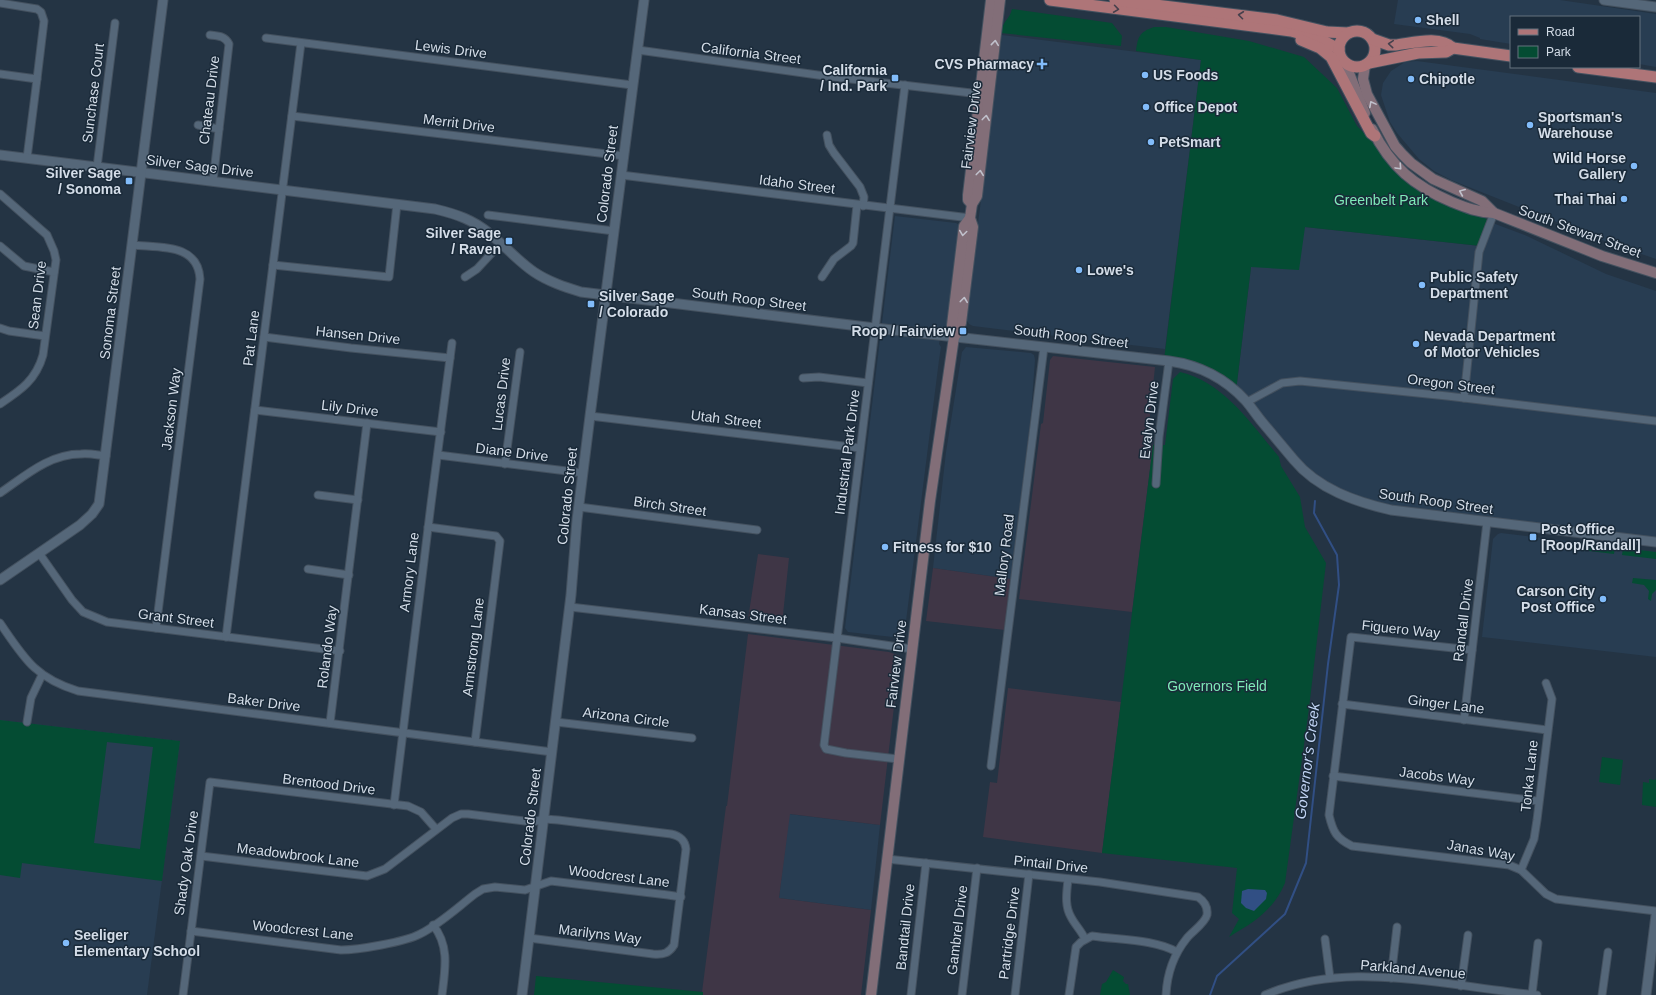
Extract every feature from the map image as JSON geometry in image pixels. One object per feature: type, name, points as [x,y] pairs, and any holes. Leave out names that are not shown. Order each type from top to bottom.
[{"type":"main road","name":"Fairview Drive","points":[[972,204],[968,200],[968,195],[991,0]]},
{"type":"main road","name":"Fairview Drive","points":[[871,995],[898,759],[937,448],[954,337],[952,325],[964,226],[970,218],[972,204],[977,196],[1000,0]]},
{"type":"main road","points":[[1050,0],[1277,20],[1328,32],[1348,34]]},
{"type":"main road","points":[[1115,0],[1134,7],[1233,23],[1276,28],[1305,34],[1325,41],[1339,50]]},
{"type":"main road","points":[[1233,23],[1241,27],[1306,41],[1326,52],[1336,66],[1371,133],[1375,136]]},
{"type":"main road","points":[[1453,48],[1446,52],[1425,52],[1354,67],[1344,63],[1339,50],[1341,40],[1348,34],[1357,31],[1361,32],[1372,40],[1389,45],[1439,41],[1448,43],[1453,48],[1510,56]]},
{"type":"main road","points":[[1367,64],[1374,54],[1374,44],[1372,40]]},
{"type":"main road","points":[[1403,56],[1415,49],[1435,47],[1439,41]]},
{"type":"main road","name":"South Stewart Street","points":[[1344,63],[1375,136],[1388,156],[1411,181],[1438,196],[1477,212],[1494,214],[1602,256],[1656,273]]},
{"type":"main road","name":"South Stewart Street","points":[[1367,64],[1363,79],[1367,94],[1395,146],[1411,163],[1433,178],[1482,201],[1494,214]]},
{"type":"main road","points":[[1586,68],[1656,77]]},
{"type":"street","name":"Sonoma Street","points":[[0,580],[80,525],[92,514],[99,504],[163,0]]},
{"type":"street","name":"Colorado Street","points":[[522,995],[570,608],[583,473],[644,0]]},
{"type":"street","points":[[1604,0],[1656,7]]},
{"type":"street","points":[[0,3],[32,7],[41,12],[44,21],[27,158]]},
{"type":"street","name":"Sunchase Court","points":[[98,167],[115,23]]},
{"type":"street","name":"Chateau Drive","points":[[210,35],[223,37],[229,44],[213,181]]},
{"type":"street","name":"Lewis Drive","points":[[266,38],[632,85]]},
{"type":"street","name":"Pat Lane","points":[[226,637],[301,43]]},
{"type":"street","name":"California Street","points":[[638,50],[819,75],[980,94]]},
{"type":"street","points":[[0,74],[37,79]]},
{"type":"street","name":"Industrial Park Drive","points":[[898,759],[846,753],[825,748],[824,745],[905,85]]},
{"type":"street","name":"Merrit Drive","points":[[292,116],[624,156]]},
{"type":"street","points":[[198,126],[219,129]]},
{"type":"street","points":[[822,277],[834,259],[851,246],[860,205],[864,197],[860,187],[829,145],[827,135]]},
{"type":"street","name":"Silver Sage Drive","points":[[0,155],[397,204],[435,209],[454,214]]},
{"type":"street","name":"Idaho Street","points":[[621,175],[970,218]]},
{"type":"street","name":"Sean Drive","points":[[0,194],[47,235],[56,260],[40,367],[33,377],[17,393],[0,404]]},
{"type":"street","points":[[273,265],[389,277],[397,204]]},
{"type":"street","name":"South Roop Street","points":[[454,214],[470,220],[489,233],[523,263],[547,280],[582,292],[875,328],[1169,360],[1191,364],[1217,376],[1237,392],[1247,402],[1294,460],[1317,480],[1343,496],[1367,505],[1390,510],[1656,542]]},
{"type":"street","points":[[1464,398],[1479,252],[1494,214]]},
{"type":"street","points":[[488,215],[614,231]]},
{"type":"street","points":[[465,277],[477,270],[501,243]]},
{"type":"street","name":"Jackson Way","points":[[132,244],[182,250],[190,255],[197,263],[200,279],[156,628]]},
{"type":"street","points":[[0,246],[24,266],[54,272]]},
{"type":"street","points":[[0,328],[10,331],[45,336]]},
{"type":"street","name":"Hansen Drive","points":[[264,337],[450,358]]},
{"type":"street","name":"Armory Lane","points":[[394,805],[452,343]]},
{"type":"street","name":"Mallory Road","points":[[991,766],[1044,347]]},
{"type":"street","name":"Lucas Drive","points":[[506,464],[520,352]]},
{"type":"street","name":"Evalyn Drive","points":[[1156,484],[1159,437],[1169,360]]},
{"type":"street","points":[[803,378],[819,377],[868,383]]},
{"type":"street","name":"Oregon Street","points":[[1247,402],[1282,383],[1300,381],[1464,398],[1656,421]]},
{"type":"street","name":"Lily Drive","points":[[255,410],[441,432]]},
{"type":"street","name":"Utah Street","points":[[590,416],[860,448]]},
{"type":"street","name":"Rolando Way","points":[[330,723],[367,423]]},
{"type":"street","points":[[0,493],[36,469],[60,457],[82,453],[106,456]]},
{"type":"street","name":"Diane Drive","points":[[438,455],[583,473]]},
{"type":"street","points":[[318,495],[358,500]]},
{"type":"street","name":"Birch Street","points":[[579,507],[757,530]]},
{"type":"street","name":"Randall Drive","points":[[1464,720],[1487,522]]},
{"type":"street","name":"Armstrong Lane","points":[[428,527],[496,536],[500,541],[475,742]]},
{"type":"street","name":"Grant Street","points":[[39,553],[72,600],[83,612],[107,622],[340,651]]},
{"type":"street","points":[[308,569],[349,575]]},
{"type":"street","name":"Kansas Street","points":[[570,608],[837,638],[912,649]]},
{"type":"street","name":"Baker Drive","points":[[0,623],[21,654],[33,668],[53,682],[78,691],[552,752]]},
{"type":"street","name":"Figuero Way","points":[[1342,704],[1351,637],[1472,650]]},
{"type":"street","points":[[27,722],[31,698],[42,675]]},
{"type":"street","name":"Tonka Lane","points":[[1521,870],[1534,839],[1552,699],[1546,683]]},
{"type":"street","points":[[1333,776],[1342,704]]},
{"type":"street","name":"Ginger Lane","points":[[1342,704],[1547,730]]},
{"type":"street","name":"Arizona Circle","points":[[556,722],[692,738]]},
{"type":"street","name":"Jacobs Way","points":[[1333,776],[1538,801]]},
{"type":"street","name":"Janas Way","points":[[1333,776],[1329,815],[1333,830],[1341,840],[1352,846],[1509,865],[1521,870],[1546,894],[1556,899],[1656,911]]},
{"type":"street","name":"Brentood Drive","points":[[210,782],[403,805],[417,809],[436,829]]},
{"type":"street","name":"Shady Oak Drive","points":[[183,995],[210,782]]},
{"type":"street","name":"Meadowbrook Lane","points":[[201,856],[367,876],[385,869],[436,829],[460,814],[534,822],[544,819],[678,835],[685,843],[686,849],[681,897]]},
{"type":"street","name":"Pintail Drive","points":[[887,858],[1029,874],[1192,895],[1201,899],[1206,907],[1207,914],[1205,920],[1194,930],[1178,952]]},
{"type":"street","name":"Bandtail Drive","points":[[911,995],[926,863]]},
{"type":"street","name":"Gambrel Drive","points":[[962,995],[977,868]]},
{"type":"street","name":"Partridge Drive","points":[[1015,995],[1029,874]]},
{"type":"street","points":[[1068,879],[1067,908],[1072,919],[1086,939]]},
{"type":"street","name":"Woodcrest Lane","points":[[191,931],[356,950],[414,936],[433,925],[482,889],[495,887],[525,890],[554,881],[668,894],[681,897]]},
{"type":"street","name":"Marilyns Way","points":[[529,938],[662,955],[667,953],[674,944],[681,897]]},
{"type":"street","points":[[1646,995],[1656,915]]},
{"type":"street","points":[[433,925],[439,932],[446,956],[442,995]]},
{"type":"street","points":[[1391,978],[1397,927]]},
{"type":"street","points":[[1461,986],[1468,935]]},
{"type":"street","points":[[1069,995],[1076,947],[1092,936],[1158,944],[1178,952],[1168,978],[1166,995]]},
{"type":"street","points":[[1325,939],[1330,978]]},
{"type":"street","points":[[1534,995],[1538,943]]},
{"type":"street","points":[[1602,995],[1608,952]]},
{"type":"street","name":"Parkland Avenue","points":[[1265,995],[1306,981],[1352,976],[1391,978],[1534,995]]},
{"type":"shaded area","points":[[1398,0],[1560,0],[1656,14],[1656,67],[1640,64],[1640,16],[1510,16],[1510,44],[1480,39],[1470,34],[1394,24]]},
{"type":"shaded area","points":[[1002,35],[1201,60],[1165,349],[973,326],[969,324],[966,318]]},
{"type":"shaded area","points":[[1417,61],[1656,93],[1656,259],[1615,245],[1451,180],[1434,171],[1419,159],[1397,133],[1390,122],[1381,95],[1383,83],[1391,71],[1405,62]]},
{"type":"shaded area","points":[[895,216],[956,223],[959,225],[947,324],[942,328],[939,344],[941,347],[904,637],[902,638],[848,632],[845,628]]},
{"type":"shaded area","points":[[1490,222],[1527,236],[1606,274],[1656,291],[1656,544],[1394,511],[1320,482],[1236,391],[1251,267],[1305,227],[1480,246]]},
{"type":"shaded area","points":[[966,347],[1031,353],[1034,355],[1035,360],[1031,414],[1011,579],[933,568],[946,452],[962,352]]},
{"type":"shaded area","points":[[1053,356],[1155,367],[1147,444],[1153,445],[1132,612],[1019,599],[1041,424],[1043,423],[1050,360]]},
{"type":"shaded area","points":[[1501,533],[1656,552],[1656,657],[1482,637],[1493,539]]},
{"type":"shaded area","points":[[758,554],[789,558],[782,624],[748,619]]},
{"type":"shaded area","points":[[933,568],[1011,579],[1005,630],[926,621]]},
{"type":"shaded area","points":[[748,634],[889,652],[900,656],[880,825],[790,814],[779,898],[871,910],[861,995],[703,995],[702,992]]},
{"type":"shaded area","points":[[1008,688],[1121,702],[1102,853],[983,837],[990,782],[997,783]]},
{"type":"shaded area","points":[[0,720],[180,741],[147,995],[0,995]]},
{"type":"shaded area","points":[[789,814],[880,825],[871,910],[779,898]]},
{"type":"green space","points":[[1012,9],[1112,23],[1122,36],[1121,46],[1001,33],[1003,25]]},
{"type":"green space","name":"Greenbelt Park","points":[[1154,27],[1166,27],[1249,41],[1304,57],[1337,88],[1357,126],[1411,181],[1477,212],[1490,222],[1481,246],[1305,227],[1299,270],[1251,267],[1236,391],[1227,383],[1164,360],[1201,60],[1136,51],[1142,33]]},
{"type":"green space","name":"Governors Field","points":[[1180,372],[1196,377],[1224,395],[1236,406],[1279,457],[1281,466],[1300,497],[1305,527],[1326,563],[1309,708],[1285,883],[1275,901],[1262,915],[1229,937],[1239,919],[1232,913],[1237,868],[1102,853],[1153,445],[1165,445],[1173,379]]},
{"type":"green space","points":[[1585,544],[1615,547],[1614,554],[1581,550],[1582,546]]},
{"type":"green space","points":[[1623,548],[1656,552],[1656,559],[1622,555]]},
{"type":"green space","points":[[1633,578],[1656,580],[1656,590],[1652,594],[1651,601],[1648,599],[1649,591],[1644,585],[1632,583]]},
{"type":"green space","points":[[0,720],[180,741],[162,881],[22,863],[20,878],[0,875]],"holes":[[[107,742],[153,747],[140,849],[94,843]]]},
{"type":"green space","points":[[1602,757],[1623,760],[1620,785],[1599,782]]},
{"type":"green space","points":[[1656,778],[1656,807],[1642,805],[1643,782],[1649,783],[1649,779],[1655,780]]},
{"type":"green space","points":[[1113,970],[1124,977],[1123,981],[1128,984],[1130,995],[1100,995],[1102,984],[1106,982]]},
{"type":"green space","points":[[536,976],[703,992],[703,995],[534,995]]},
{"type":"water","points":[[1248,889],[1265,890],[1267,893],[1266,899],[1254,911],[1246,908],[1241,903],[1242,891]]},
{"type":"waterway","name":"Governor's Creek","points":[[1210,995],[1217,976],[1285,914],[1306,863],[1328,664],[1339,585],[1337,555],[1314,513],[1315,501]]},
{"type":"place","name":"Shell","points":[[1418,20]]},
{"type":"place","name":"CVS Pharmacy","points":[[1042,64]]},
{"type":"place","name":"US Foods","points":[[1145,75]]},
{"type":"place","name":"California / Ind. Park","points":[[895,78]]},
{"type":"place","name":"Chipotle","points":[[1411,79]]},
{"type":"place","name":"Office Depot","points":[[1146,107]]},
{"type":"place","name":"Sportsman's Warehouse","points":[[1530,125]]},
{"type":"place","name":"PetSmart","points":[[1151,142]]},
{"type":"place","name":"Wild Horse Gallery","points":[[1634,166]]},
{"type":"place","name":"Silver Sage / Sonoma","points":[[129,181]]},
{"type":"place","name":"Thai Thai","points":[[1624,199]]},
{"type":"place","name":"Silver Sage / Raven","points":[[509,241]]},
{"type":"place","name":"Lowe's","points":[[1079,270]]},
{"type":"place","name":"Public Safety Department","points":[[1422,285]]},
{"type":"place","name":"Silver Sage / Colorado","points":[[591,304]]},
{"type":"place","name":"Roop / Fairview","points":[[963,331]]},
{"type":"place","name":"Nevada Department of Motor Vehicles","points":[[1416,344]]},
{"type":"place","name":"Post Office [Roop/Randall]","points":[[1533,537]]},
{"type":"place","name":"Fitness for $10","points":[[885,547]]},
{"type":"place","name":"Carson City Post Office","points":[[1603,599]]},
{"type":"place","name":"Seeliger Elementary School","points":[[66,943]]}]
